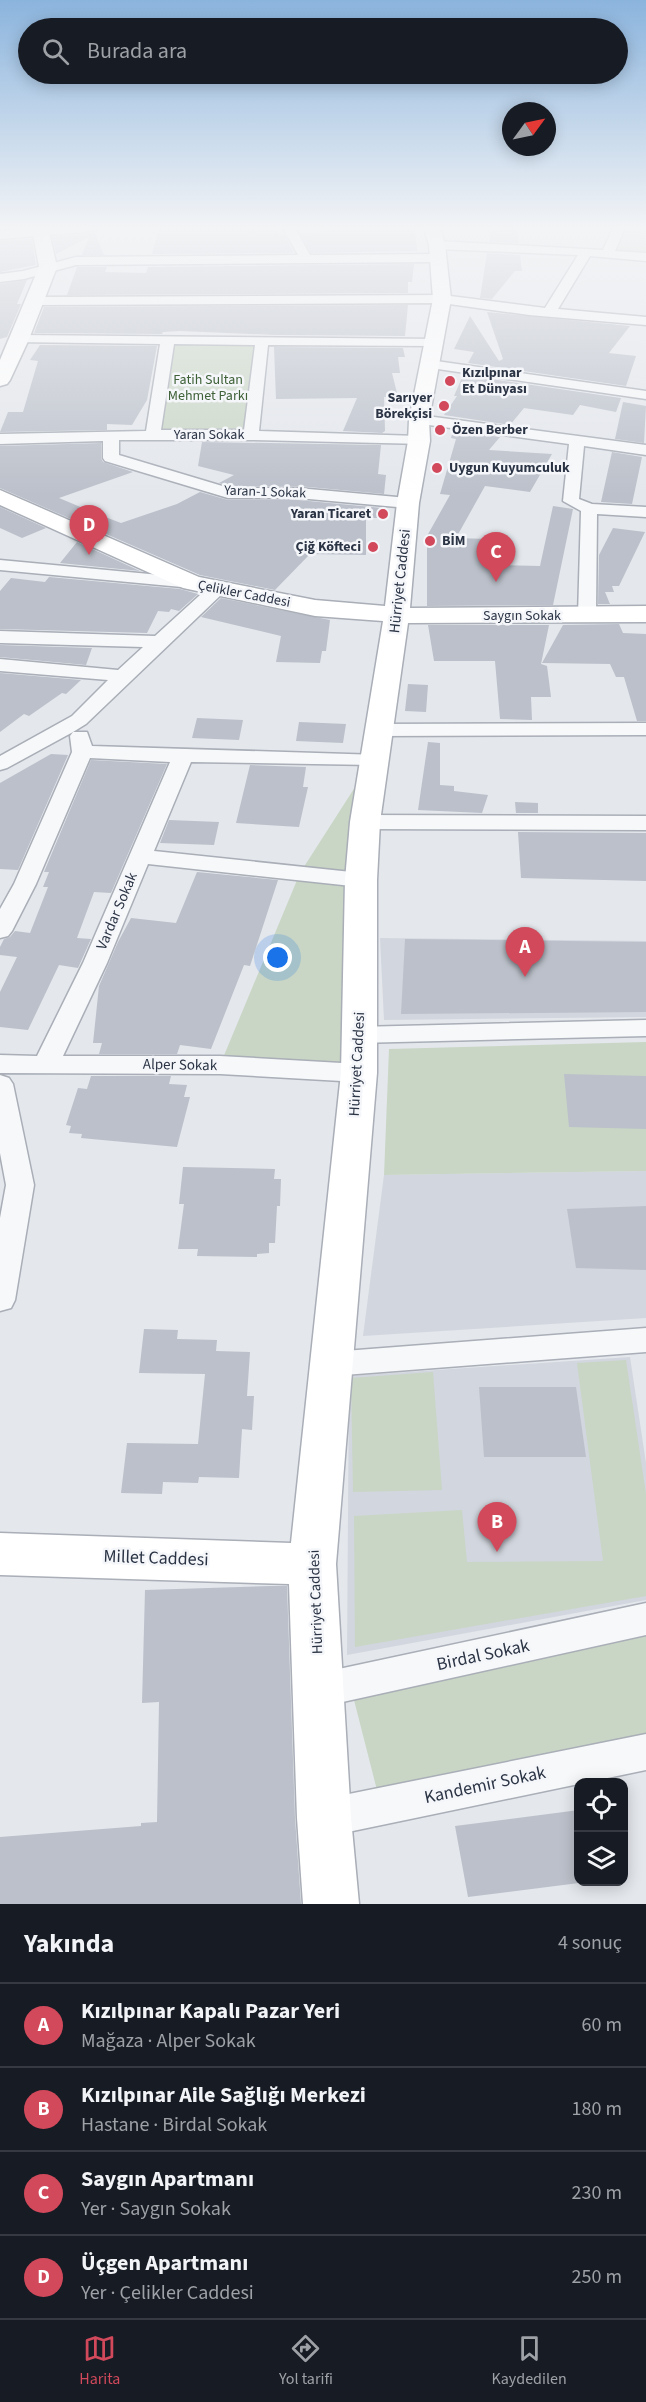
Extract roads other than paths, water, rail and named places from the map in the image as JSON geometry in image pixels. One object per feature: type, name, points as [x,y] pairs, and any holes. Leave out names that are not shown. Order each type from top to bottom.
[{"type":"street","points":[[0,380],[29,317]]},
{"type":"street","name":"Hürriyet Caddesi","points":[[332,1904],[324,1818],[320,1690],[312,1564],[359,1048],[361,880],[365,822],[397,615],[408,502],[419,441],[419,420],[439,317]]},
{"type":"street","points":[[596,317],[646,321]]},
{"type":"street","points":[[20,339],[434,342]]},
{"type":"street","points":[[153,435],[155,410],[168,340]]},
{"type":"street","points":[[251,435],[262,341]]},
{"type":"street","points":[[429,364],[646,395]]},
{"type":"street","points":[[419,420],[646,450]]},
{"type":"street","name":"Yaran Sokak","points":[[0,439],[251,435],[419,441]]},
{"type":"street","name":"Yaran-1 Sokak","points":[[111,436],[111,458],[228,494],[298,493],[408,502]]},
{"type":"street","points":[[577,440],[571,501],[589,509],[646,512]]},
{"type":"street","name":"Çelikler Caddesi","points":[[0,497],[192,584],[315,608],[397,615]]},
{"type":"street","points":[[587,616],[589,509]]},
{"type":"street","points":[[0,565],[192,584]]},
{"type":"street","points":[[0,764],[79,720],[159,642],[218,590]]},
{"type":"street","name":"Saygın Sokak","points":[[397,615],[646,614]]},
{"type":"street","points":[[0,637],[159,642]]},
{"type":"street","points":[[6,669],[123,676]]},
{"type":"street","points":[[0,931],[25,884],[82,752],[79,720]]},
{"type":"street","points":[[82,752],[183,756],[646,729]]},
{"type":"street","name":"Vardar Sokak","points":[[46,1064],[95,963],[183,756]]},
{"type":"street","points":[[365,822],[646,824]]},
{"type":"street","points":[[140,856],[361,880]]},
{"type":"street","name":"Alper Sokak","points":[[0,1064],[220,1065],[359,1048],[646,1028]]},
{"type":"street","points":[[0,1084],[20,1185],[0,1300]]},
{"type":"street","points":[[331,1364],[646,1340]]},
{"type":"street","name":"Millet Caddesi","points":[[0,1554],[312,1564]]},
{"type":"street","name":"Birdal Sokak","points":[[320,1690],[646,1619]]},
{"type":"street","name":"Kandemir Sokak","points":[[324,1818],[646,1752]]},
{"type":"place","name":"Kızılpınar Et Dünyası","points":[[450,381]]},
{"type":"place","name":"Sarıyer Börekçisi","points":[[444,406]]},
{"type":"place","name":"Özen Berber","points":[[440,430]]},
{"type":"place","name":"Uygun Kuyumculuk","points":[[437,468]]},
{"type":"place","name":"Yaran Ticaret","points":[[383,514]]},
{"type":"place","name":"BİM","points":[[430,541]]},
{"type":"place","name":"Çiğ Köfteci","points":[[373,547]]},
{"type":"place","name":"Üçgen Apartmanı","points":[[89,555]]},
{"type":"place","name":"Saygın Apartmanı","points":[[496,582]]},
{"type":"place","name":"Kızılpınar Kapalı Pazar Yeri","points":[[525,977]]},
{"type":"place","name":"Kızılpınar Aile Sağlığı Merkezi","points":[[497,1552]]},
{"type":"park label","name":"Fatih Sultan Mehmet Parkı","points":[[208,388]]}]
